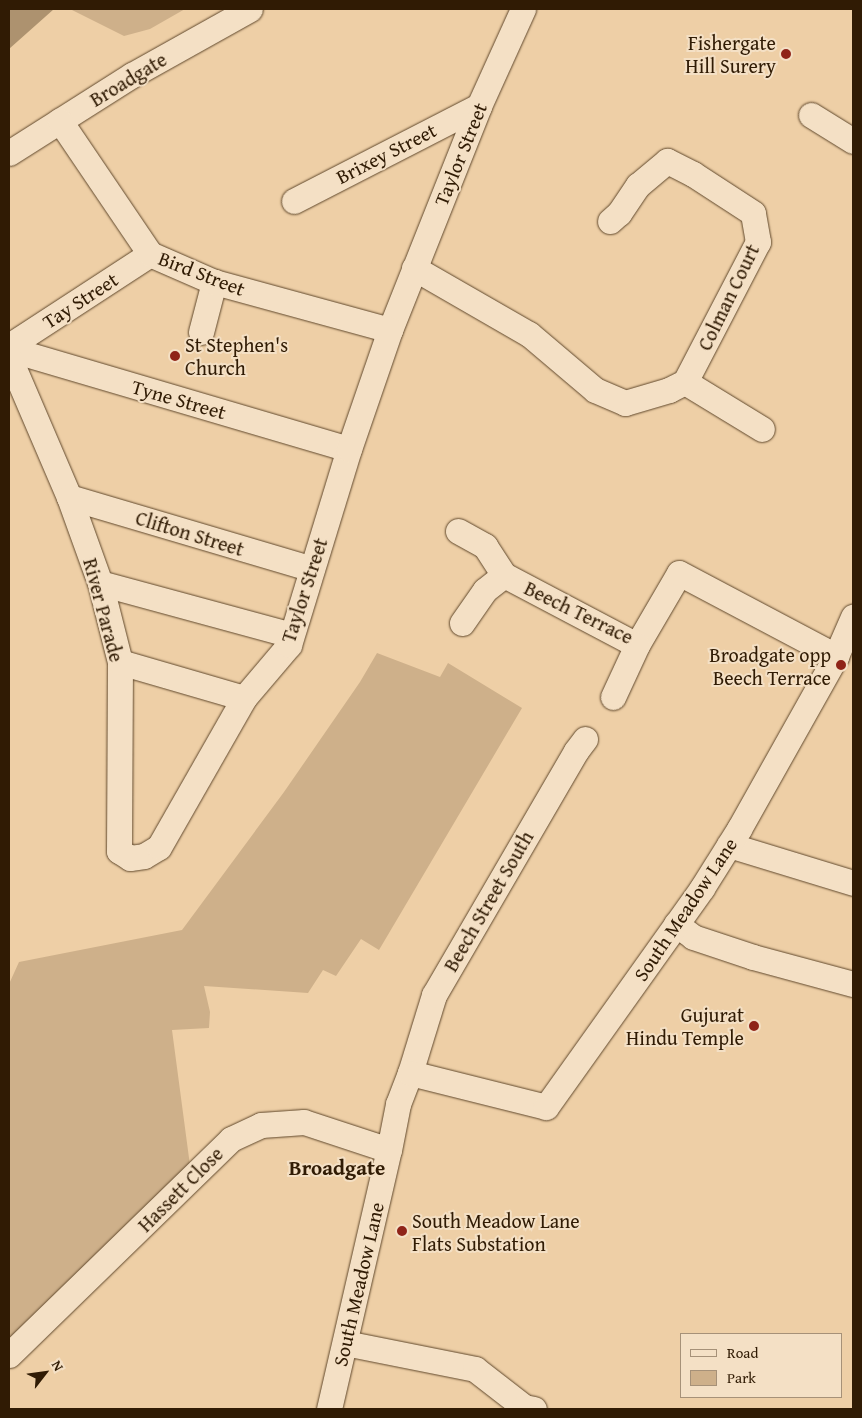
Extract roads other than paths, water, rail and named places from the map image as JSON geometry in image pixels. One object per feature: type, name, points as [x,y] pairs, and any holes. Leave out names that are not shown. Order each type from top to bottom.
[{"type":"street","name":"Broadgate","points":[[9,152],[152,63],[250,9]]},
{"type":"street","name":"Taylor Street","points":[[144,856],[159,847],[244,698],[289,644],[349,449],[400,302],[479,106],[523,9]]},
{"type":"street","name":"Brixey Street","points":[[294,201],[479,106]]},
{"type":"street","points":[[811,115],[853,141]]},
{"type":"street","name":"Bird Street","points":[[60,121],[150,254],[214,282],[387,339]]},
{"type":"street","name":"Colman Court","points":[[610,221],[619,213],[638,184],[667,161],[693,174],[753,213],[758,242],[686,382]]},
{"type":"street","name":"Tay Street","points":[[9,347],[150,254]]},
{"type":"street","points":[[414,268],[529,334],[595,390],[625,402],[669,390],[686,382],[762,429]]},
{"type":"street","points":[[201,332],[214,282]]},
{"type":"street","name":"Tyne Street","points":[[9,347],[349,449]]},
{"type":"street","name":"River Parade","points":[[9,357],[69,497],[100,583],[120,662],[119,852],[130,858],[144,856]]},
{"type":"street","name":"Clifton Street","points":[[69,497],[312,569]]},
{"type":"street","name":"Beech Terrace","points":[[458,531],[484,546],[504,575],[637,646],[679,573],[836,656]]},
{"type":"street","name":"Beech Terrace","points":[[462,623],[485,590],[504,575]]},
{"type":"street","points":[[100,583],[291,634]]},
{"type":"street","name":"South Meadow Lane","points":[[329,1409],[390,1150],[398,1104],[410,1073],[546,1107],[676,924],[729,845],[836,656],[853,617]]},
{"type":"street","points":[[613,697],[637,646]]},
{"type":"street","points":[[120,662],[244,698]]},
{"type":"street","name":"Beech Street South","points":[[410,1073],[434,995],[576,751],[585,739]]},
{"type":"street","points":[[729,845],[853,883]]},
{"type":"street","points":[[676,924],[693,937],[736,952],[853,984]]},
{"type":"street","name":"Hassett Close","points":[[9,1355],[231,1139],[261,1125],[304,1122],[390,1150]]},
{"type":"street","points":[[345,1343],[475,1369],[524,1408],[534,1409]]},
{"type":"place","name":"Fishergate Hill Surery","points":[[786,54]]},
{"type":"place","name":"St Stephen's Church","points":[[175,356]]},
{"type":"place","name":"Broadgate opp Beech Terrace","points":[[841,665]]},
{"type":"place","name":"Gujurat Hindu Temple","points":[[754,1026]]},
{"type":"place","name":"South Meadow Lane Flats Substation","points":[[402,1231]]},
{"type":"district","name":"Broadgate","points":[[337,1168]]}]
